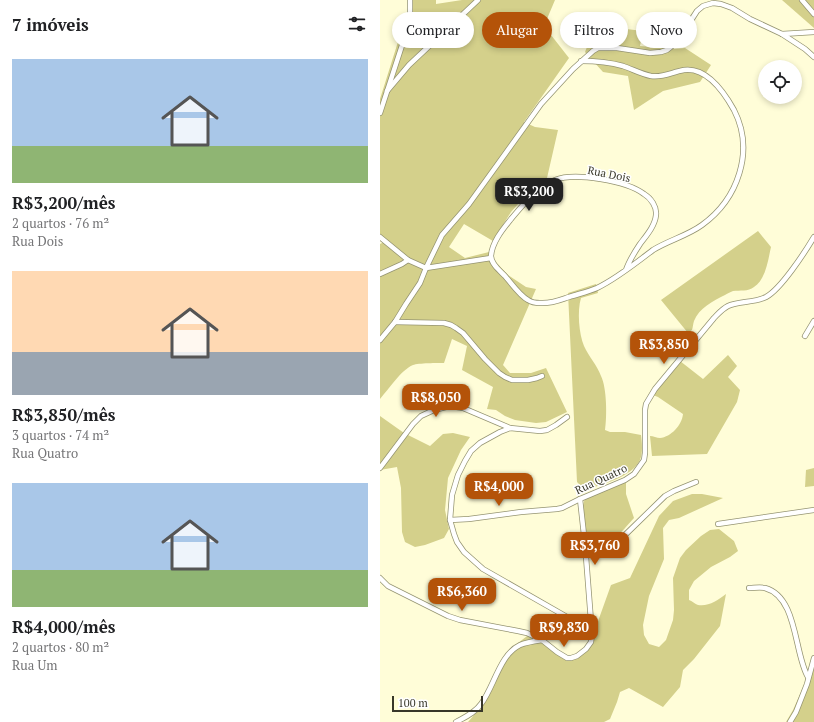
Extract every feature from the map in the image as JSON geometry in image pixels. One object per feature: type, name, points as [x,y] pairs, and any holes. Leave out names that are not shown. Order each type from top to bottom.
[{"type":"street","points":[[380,113],[407,30],[410,16],[410,0]]},
{"type":"street","points":[[387,91],[409,65],[478,0]]},
{"type":"street","points":[[802,0],[814,14]]},
{"type":"street","points":[[380,340],[395,322],[420,283],[442,235],[469,204],[541,104],[590,53],[598,48],[617,48],[650,53],[667,50],[677,42],[697,11],[703,6],[713,3],[732,8],[750,19],[782,34],[805,49],[814,57]]},
{"type":"street","points":[[782,34],[814,32]]},
{"type":"street","points":[[380,237],[408,260],[426,268],[491,258],[493,263],[528,300],[540,303],[553,303],[597,288],[626,270],[661,245],[691,232],[710,219],[720,209],[732,190],[740,172],[743,160],[742,132],[737,116],[719,87],[707,76],[699,72],[685,70],[666,75],[650,76],[609,62],[581,61]]},
{"type":"street","name":"Rua Dois","points":[[491,258],[495,242],[504,228],[526,202],[541,188],[557,179],[575,177],[587,178],[632,187],[644,193],[654,206],[656,213],[653,225],[629,260],[626,270]]},
{"type":"street","name":"Rua Quatro","points":[[450,520],[562,508],[625,480],[634,474],[642,464],[645,453],[645,410],[646,404],[655,389],[722,310],[732,304],[756,301],[766,298],[773,293],[814,238]]},
{"type":"street","points":[[380,274],[408,260]]},
{"type":"street","points":[[806,336],[814,321]]},
{"type":"street","points":[[395,322],[444,323],[451,325],[463,334],[485,359],[505,377],[512,380],[528,380],[542,376]]},
{"type":"street","points":[[380,468],[413,424],[421,416],[434,410],[450,406],[463,408],[510,428],[540,431],[547,430],[567,417]]},
{"type":"street","points":[[510,428],[480,443],[471,451],[458,475],[452,495],[450,520],[457,542],[464,552],[483,570],[574,621],[592,634]]},
{"type":"street","points":[[585,544],[613,542],[625,535],[665,496],[696,482]]},
{"type":"street","points":[[380,578],[388,586],[448,616],[460,620],[523,632],[542,640],[567,658],[577,656],[589,646],[592,634],[580,499]]},
{"type":"street","points":[[718,524],[814,510]]},
{"type":"street","points":[[749,588],[764,588],[770,590],[785,604],[808,677]]},
{"type":"street","points":[[456,722],[471,714],[480,706],[487,696],[499,670],[510,652],[521,645],[542,640]]},
{"type":"street","points":[[790,722],[796,712],[807,684],[814,658]]},
{"type":"shaded area","points":[[409,0],[436,0],[436,4],[462,0],[555,0],[550,12],[482,12],[482,48],[552,48],[552,36],[569,58],[524,122],[535,127],[558,130],[547,178],[511,212],[493,241],[464,224],[449,247],[465,258],[489,252],[494,260],[508,275],[526,287],[536,289],[503,365],[510,373],[531,373],[546,368],[567,412],[546,422],[536,423],[515,420],[496,410],[487,409],[493,387],[462,370],[467,346],[452,339],[444,363],[419,364],[409,367],[400,375],[380,399],[380,244],[384,242],[380,236],[380,99],[396,48],[474,48],[474,12],[407,12]]},
{"type":"shaded area","points":[[782,0],[814,0],[814,28]]},
{"type":"shaded area","points":[[628,29],[636,30],[636,48],[685,48],[711,65],[700,82],[663,91],[634,110],[628,76],[603,72],[585,52],[587,48],[628,48]]},
{"type":"shaded area","points":[[758,231],[771,247],[766,269],[758,284],[752,289],[732,291],[707,305],[696,316],[692,330],[688,333],[661,300]]},
{"type":"shaded area","points":[[596,284],[598,293],[581,298],[579,322],[584,346],[603,381],[606,403],[605,430],[610,432],[625,432],[641,435],[642,451],[640,460],[636,466],[623,476],[616,480],[585,490],[577,482],[568,293]]},
{"type":"shaded area","points":[[728,355],[737,366],[728,377],[740,390],[737,402],[707,454],[652,456],[650,436],[660,438],[672,433],[681,422],[683,414],[653,395],[680,361],[703,379]]},
{"type":"shaded area","points":[[380,416],[404,433],[430,446],[443,434],[453,433],[470,437],[461,450],[448,478],[445,510],[449,529],[444,538],[415,547],[405,542],[402,532],[401,488],[397,467],[380,470]]},
{"type":"shaded area","points":[[814,468],[814,486],[805,487],[806,470]]},
{"type":"shaded area","points":[[626,481],[626,494],[634,518],[616,537],[609,540],[595,538],[590,535],[582,523],[582,510],[585,498]]},
{"type":"shaded area","points":[[692,494],[702,494],[723,498],[679,518],[669,520],[663,528],[664,559],[649,596],[643,625],[644,635],[649,644],[659,647],[666,640],[673,620],[673,578],[680,558],[686,550],[710,530],[719,529],[734,541],[738,551],[711,567],[694,581],[689,590],[689,600],[698,605],[709,604],[726,594],[720,626],[694,659],[683,670],[680,687],[663,707],[629,688],[620,692],[610,719],[604,722],[468,722],[481,707],[493,676],[509,650],[531,633],[568,657],[578,653],[586,646],[592,638],[611,585],[630,578],[659,516],[673,501]]},
{"type":"shaded area","points":[[814,663],[814,722],[786,722],[793,710]]}]
